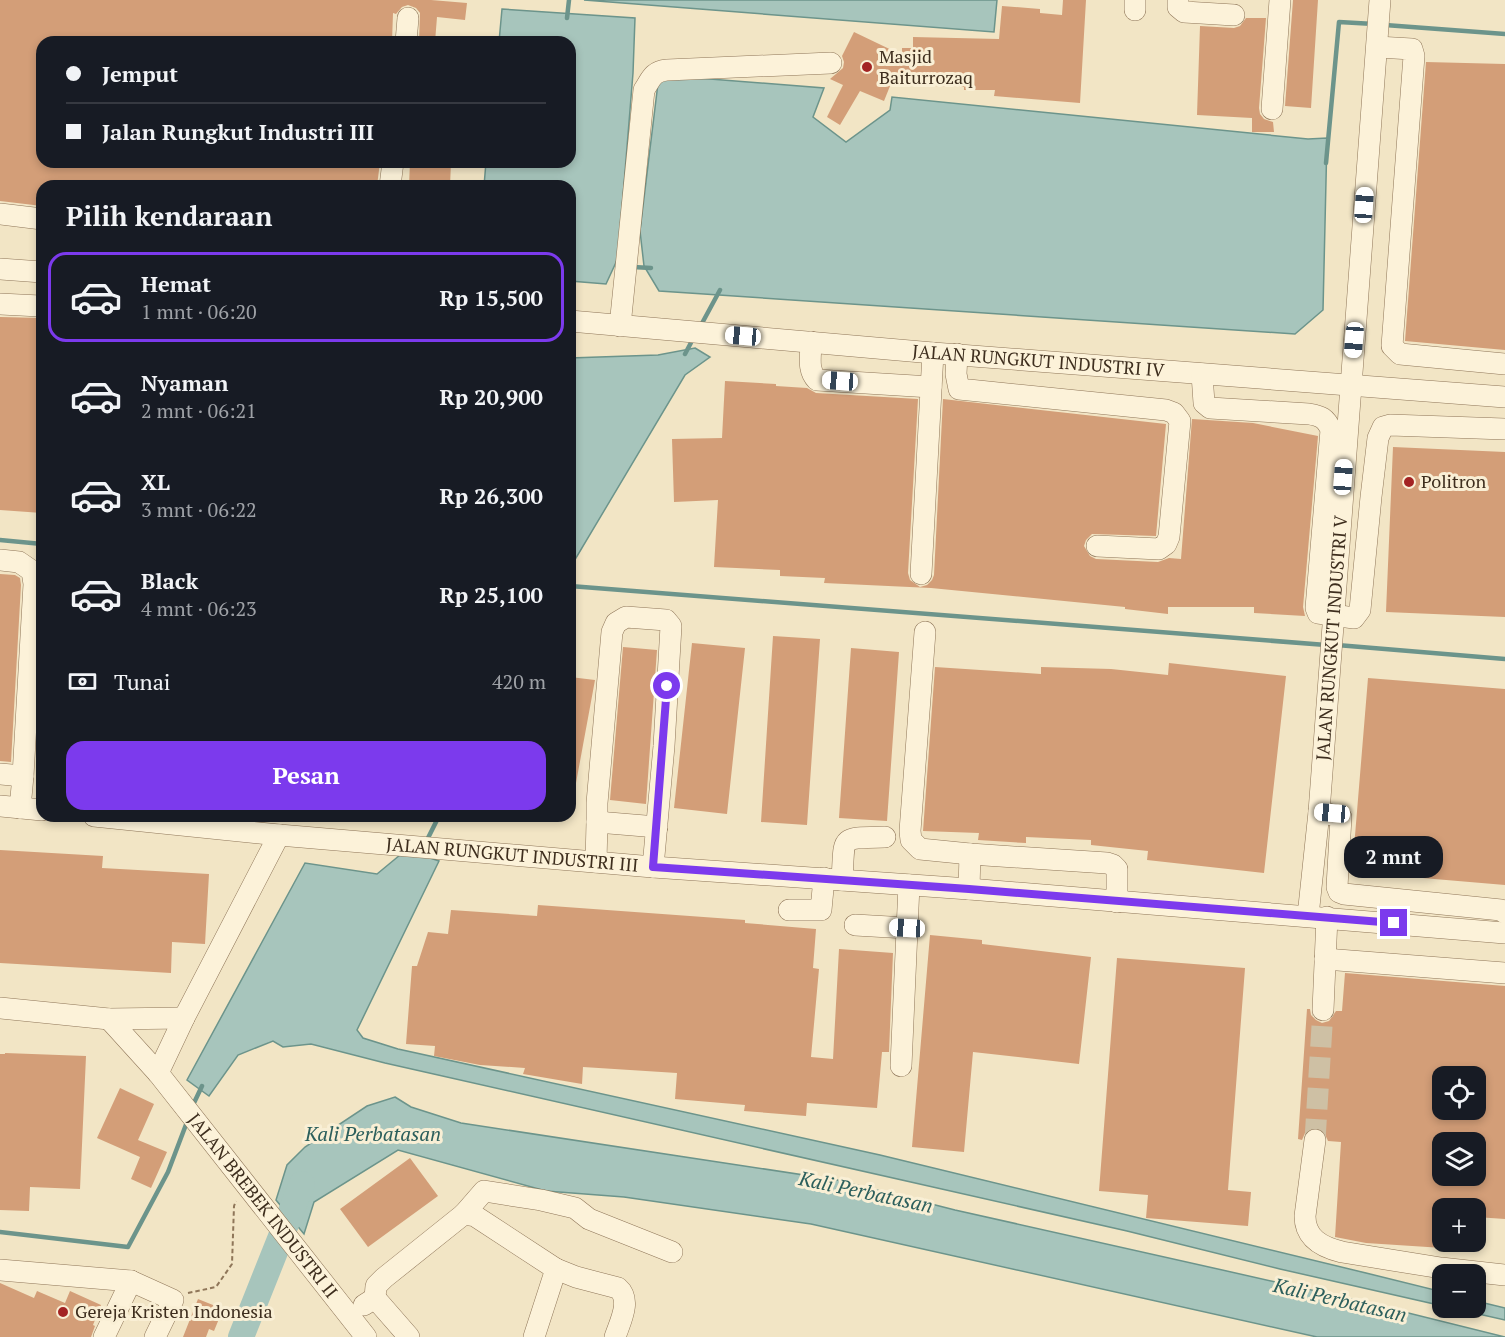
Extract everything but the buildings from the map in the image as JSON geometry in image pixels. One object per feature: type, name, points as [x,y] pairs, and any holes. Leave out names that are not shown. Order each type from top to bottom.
[{"type":"street","points":[[1178,0],[1178,8],[1184,12],[1234,15]]},
{"type":"street","points":[[1272,109],[1280,0]]},
{"type":"street","name":"JALAN RUNGKUT INDUSTRI V","points":[[1323,1010],[1324,959],[1318,917],[1319,812],[1380,6]]},
{"type":"street","points":[[406,36],[408,18]]},
{"type":"street","points":[[1377,41],[1412,49],[1414,56],[1392,346],[1400,354],[1505,363]]},
{"type":"street","points":[[620,326],[644,90],[653,74],[658,70],[831,63]]},
{"type":"street","points":[[0,214],[36,218]]},
{"type":"street","points":[[0,269],[36,272]]},
{"type":"street","points":[[0,304],[36,306]]},
{"type":"street","name":"JALAN RUNGKUT INDUSTRI IV","points":[[576,322],[933,353],[1505,397]]},
{"type":"street","points":[[812,342],[810,363],[812,374],[817,380],[931,387]]},
{"type":"street","points":[[921,574],[933,353]]},
{"type":"street","points":[[957,354],[956,374],[959,389],[1166,410],[1174,413],[1180,421],[1169,537],[1166,544],[1159,549],[1097,546]]},
{"type":"street","points":[[1202,374],[1204,403],[1210,408],[1309,414],[1322,416],[1328,423],[1331,430],[1316,608],[1318,613],[1332,624],[1354,618],[1360,610],[1378,438],[1383,427],[1390,425],[1505,429]]},
{"type":"street","points":[[0,560],[19,562],[32,571],[34,584],[23,776],[10,807],[36,809]]},
{"type":"street","points":[[596,862],[597,803],[612,633],[616,623],[626,617],[649,618],[666,620],[670,626],[653,867]]},
{"type":"street","points":[[925,633],[911,840],[920,849],[1113,865],[1117,869],[1117,902]]},
{"type":"street","points":[[0,774],[23,776]]},
{"type":"street","points":[[1319,812],[1341,817],[1337,887],[1339,892],[1501,910],[1505,913]]},
{"type":"street","name":"JALAN RUNGKUT INDUSTRI III","points":[[162,822],[279,836],[653,867],[969,889],[1505,933]]},
{"type":"street","points":[[597,822],[657,827]]},
{"type":"street","points":[[158,1073],[184,1018],[279,836]]},
{"type":"street","points":[[789,910],[821,910],[843,845],[847,840],[855,837],[885,837]]},
{"type":"street","points":[[969,889],[970,854]]},
{"type":"street","points":[[902,1066],[909,885]]},
{"type":"street","points":[[855,925],[907,928]]},
{"type":"street","points":[[1324,959],[1505,973]]},
{"type":"street","points":[[0,1008],[109,1019],[184,1018]]},
{"type":"street","name":"JALAN BREBEK INDUSTRI II","points":[[109,1019],[158,1073],[366,1337]]},
{"type":"street","points":[[1315,1140],[1305,1216],[1305,1227],[1313,1238],[1328,1248],[1342,1252],[1441,1268],[1505,1275]]},
{"type":"street","points":[[409,1337],[375,1298],[376,1286],[464,1214],[484,1191],[516,1195],[575,1208],[589,1219],[672,1252]]},
{"type":"street","points":[[464,1214],[475,1216],[555,1269],[618,1288],[625,1302],[615,1337]]},
{"type":"street","points":[[534,1337],[555,1269]]},
{"type":"street","points":[[0,1270],[131,1281],[173,1300],[155,1337]]},
{"type":"street","points":[[104,1337],[131,1281]]},
{"type":"street","points":[[350,1316],[375,1298]]},
{"type":"path","points":[[173,1300],[181,1294],[216,1287],[232,1264],[234,1206],[243,1181]]},
{"type":"water","points":[[584,0],[997,0],[994,32]]},
{"type":"water","points":[[502,9],[635,18],[633,73],[618,258],[606,284],[576,282],[576,180],[484,180],[486,168],[576,168],[576,36],[500,36]]},
{"type":"water","points":[[659,75],[824,88],[813,117],[846,142],[890,110],[892,97],[1308,139],[1327,138],[1323,310],[1295,334],[659,291],[644,266],[640,231]]},
{"type":"water","points":[[695,348],[710,357],[685,375],[576,558],[576,358],[658,355]]},
{"type":"water","points":[[406,850],[439,861],[357,1030],[363,1038],[398,1049],[880,1155],[1432,1289],[1432,1304],[1127,1231],[385,1063],[311,1044],[283,1047],[273,1041],[238,1055],[209,1096],[187,1080],[305,863],[377,874]]},
{"type":"water","name":"Kali Perbatasan","points":[[395,1097],[411,1107],[461,1123],[837,1180],[955,1210],[1356,1300],[1505,1337],[1317,1337],[811,1224],[624,1197],[546,1191],[398,1150],[314,1202],[304,1234],[276,1200],[287,1165],[305,1147],[367,1106]]},
{"type":"water","points":[[1486,1303],[1505,1308],[1505,1320],[1486,1316]]},
{"type":"waterway","points":[[567,18],[569,0]]},
{"type":"waterway","points":[[1326,163],[1339,22],[1374,24]]},
{"type":"waterway","points":[[1385,25],[1505,34]]},
{"type":"waterway","points":[[633,267],[651,268]]},
{"type":"waterway","points":[[700,327],[720,290]]},
{"type":"waterway","points":[[685,354],[694,337]]},
{"type":"waterway","points":[[0,540],[36,543]]},
{"type":"waterway","points":[[576,586],[1326,645]]},
{"type":"waterway","points":[[1337,645],[1505,659]]},
{"type":"waterway","points":[[426,842],[436,822]]},
{"type":"waterway","points":[[193,1105],[202,1086]]},
{"type":"waterway","points":[[0,1232],[128,1247],[168,1172],[187,1122]]},
{"type":"waterway","name":"Kali Perbatasan","points":[[241,1337],[302,1184]]},
{"type":"tunnel","points":[[1315,1140],[1323,1010]]},
{"type":"place","name":"Masjid Baiturrozaq","points":[[867,67]]},
{"type":"place","name":"Politron","points":[[1409,482]]},
{"type":"place","name":"Gereja Kristen Indonesia","points":[[63,1312]]},
{"type":"route","points":[[667,686],[653,867],[969,889],[1394,923]]}]
